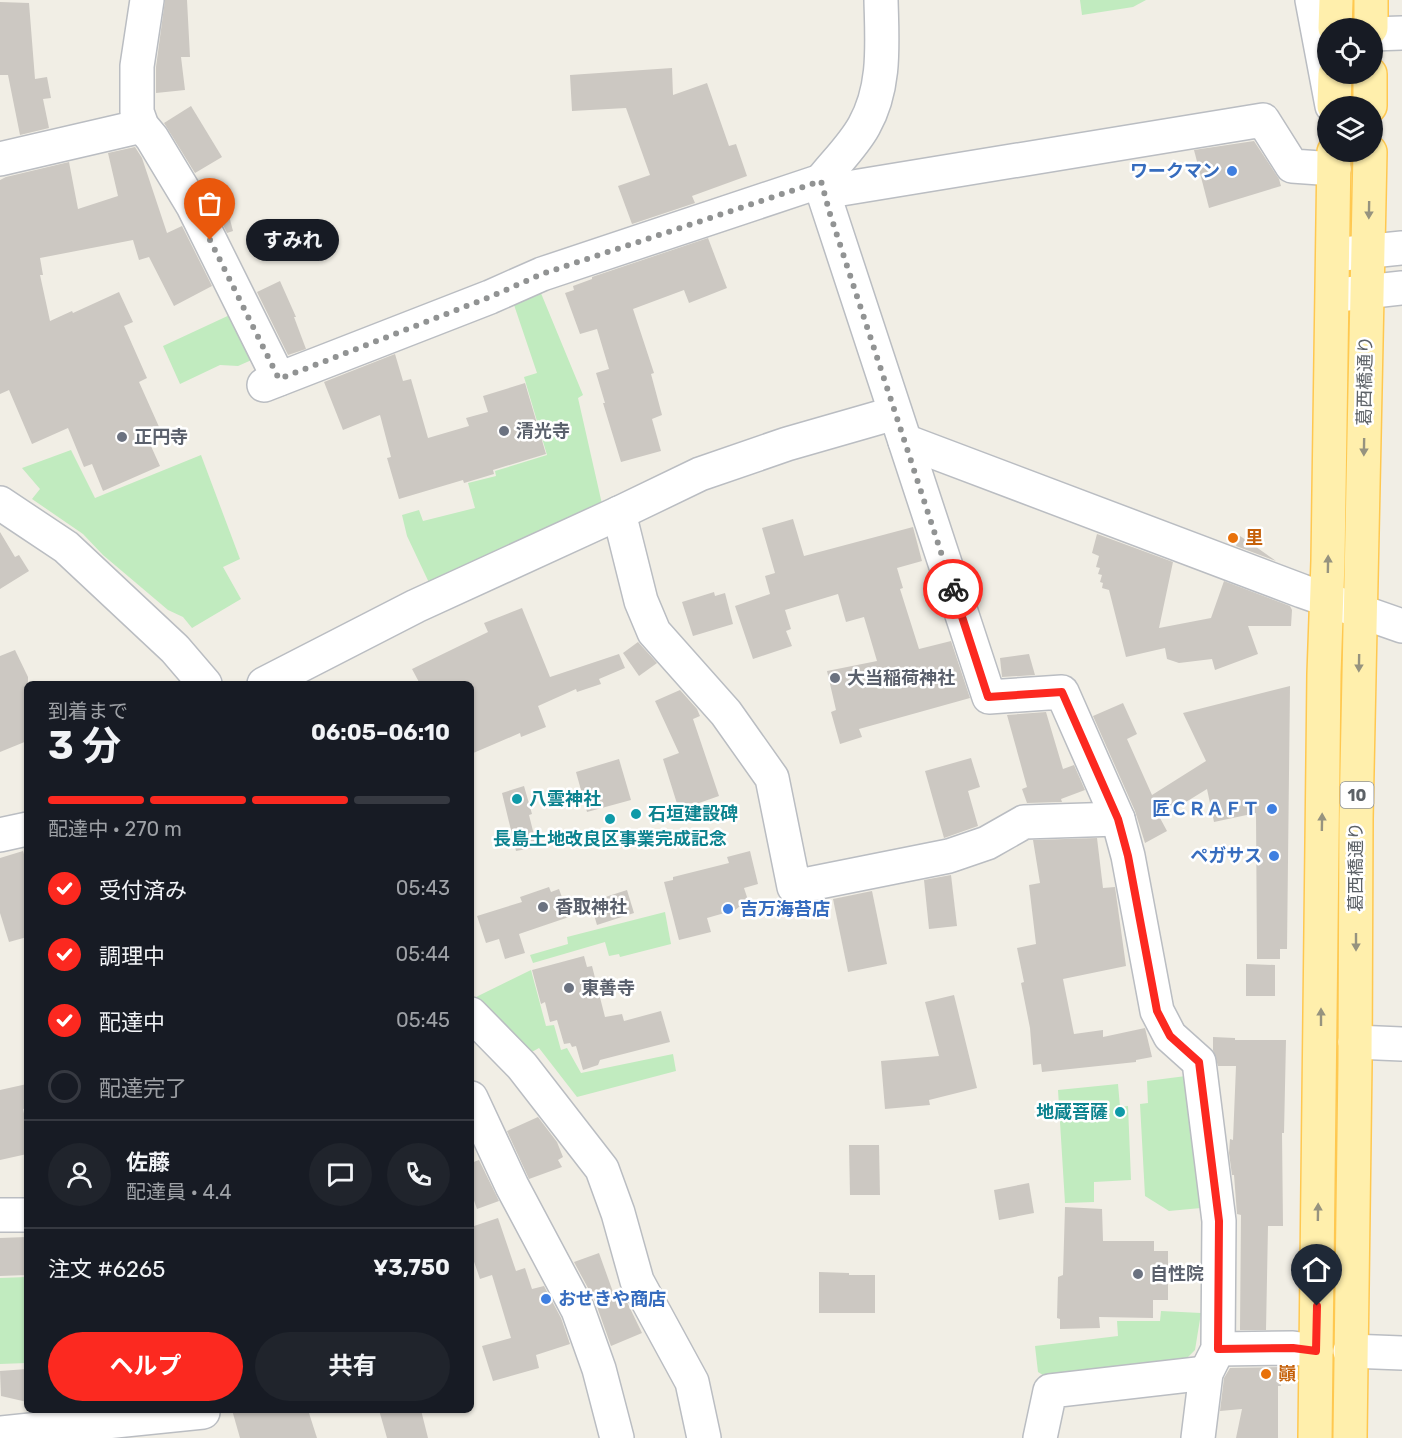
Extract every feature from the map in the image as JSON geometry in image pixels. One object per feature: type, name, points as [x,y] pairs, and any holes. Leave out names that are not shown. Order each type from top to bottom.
[{"type":"main road","points":[[1335,18],[1336,0]]},
{"type":"main road","points":[[1371,0],[1371,18]]},
{"type":"main road","name":"葛西橋通り","points":[[1315,1438],[1324,674],[1334,162]]},
{"type":"main road","name":"葛西橋通り","points":[[1350,1438],[1360,611],[1370,162]]},
{"type":"street","points":[[147,0],[137,71],[137,112],[142,126],[152,138],[193,206],[272,382],[490,297],[542,274],[822,186],[1263,120],[1292,166],[1320,162]]},
{"type":"street","points":[[822,186],[864,126],[879,89],[883,56],[881,0]]},
{"type":"street","points":[[1312,0],[1331,96]]},
{"type":"street","points":[[1383,34],[1402,33]]},
{"type":"street","points":[[0,159],[142,126]]},
{"type":"street","points":[[822,186],[988,697],[1062,692],[1118,819],[1128,856],[1157,1011],[1170,1036],[1199,1062],[1219,1221],[1212,1361],[1198,1438]]},
{"type":"street","points":[[1333,255],[1402,248]]},
{"type":"street","points":[[1332,295],[1402,288]]},
{"type":"street","points":[[270,681],[416,606],[700,474],[787,444],[900,427],[1327,600],[1402,626]]},
{"type":"street","points":[[0,503],[66,547],[175,649],[203,681]]},
{"type":"street","points":[[619,513],[641,601],[654,632],[726,713],[772,778],[794,887],[949,856],[987,843],[1024,822],[1118,819]]},
{"type":"street","points":[[0,835],[24,831]]},
{"type":"street","points":[[474,1017],[522,1066],[602,1169],[618,1213],[637,1281],[692,1382],[704,1438]]},
{"type":"street","points":[[1355,1042],[1402,1044]]},
{"type":"street","points":[[474,1104],[512,1186],[578,1310],[600,1369],[617,1438]]},
{"type":"street","points":[[0,1215],[24,1215]]},
{"type":"street","points":[[1040,1438],[1050,1391],[1293,1348],[1316,1351]]},
{"type":"street","points":[[1350,1351],[1402,1353]]},
{"type":"street","points":[[0,1434],[206,1420]]},
{"type":"green space","points":[[1080,0],[1146,0],[1133,7],[1082,15]]},
{"type":"green space","points":[[538,286],[583,395],[578,398],[602,504],[432,589],[407,536],[402,515],[419,510],[423,521],[475,508],[468,483],[496,476],[495,471],[547,455],[524,377],[537,373],[511,296]]},
{"type":"green space","points":[[234,313],[256,358],[238,366],[220,365],[180,384],[163,346]]},
{"type":"green space","points":[[71,450],[95,498],[201,455],[240,559],[223,567],[241,599],[192,628],[183,617],[168,610],[103,555],[83,534],[32,499],[40,489],[22,468]]},
{"type":"green space","points":[[665,912],[671,944],[620,957],[619,954],[609,956],[605,942],[533,963],[530,955],[568,944],[567,937]]},
{"type":"green space","points":[[531,970],[546,1026],[554,1025],[561,1050],[567,1048],[581,1073],[673,1054],[676,1071],[577,1097],[539,1048],[530,1053],[476,997]]},
{"type":"green space","points":[[1186,1076],[1201,1208],[1169,1211],[1145,1196],[1140,1104],[1148,1103],[1147,1081]]},
{"type":"green space","points":[[1118,1084],[1120,1107],[1128,1106],[1131,1180],[1094,1182],[1094,1202],[1065,1203],[1058,1090]]},
{"type":"green space","points":[[24,1277],[24,1363],[0,1364],[0,1278]]},
{"type":"green space","points":[[1161,1311],[1201,1313],[1195,1350],[1184,1361],[1046,1377],[1038,1372],[1035,1346],[1118,1336],[1117,1321],[1160,1321]]},
{"type":"building","points":[[165,0],[187,0],[190,57],[181,57],[185,90],[156,93],[156,67]]},
{"type":"building","points":[[0,2],[29,3],[35,79],[47,77],[51,98],[43,99],[49,128],[20,135],[8,75],[0,75]]},
{"type":"building","points":[[672,68],[673,95],[707,83],[729,146],[736,144],[747,176],[692,196],[695,203],[632,224],[618,186],[650,175],[626,108],[572,111],[570,75]]},
{"type":"building","points":[[191,106],[222,157],[195,173],[164,123]]},
{"type":"building","points":[[1254,141],[1279,179],[1281,186],[1209,208],[1194,150]]},
{"type":"building","points":[[135,147],[142,158],[167,233],[182,226],[212,286],[174,306],[149,257],[139,260],[133,240],[40,258],[43,275],[40,275],[50,321],[119,292],[133,322],[124,326],[147,378],[139,382],[164,438],[150,444],[160,466],[103,491],[92,464],[84,467],[68,428],[32,444],[9,390],[0,394],[0,180],[69,162],[78,209],[118,196],[108,153]]},
{"type":"building","points":[[228,212],[233,231],[227,233],[218,214]]},
{"type":"building","points":[[708,238],[727,288],[689,303],[684,290],[633,309],[654,373],[651,374],[662,415],[652,419],[661,451],[621,462],[596,373],[609,369],[597,329],[580,334],[565,293],[574,290],[573,286],[592,279],[592,277]]},
{"type":"building","points":[[280,281],[296,317],[294,317],[306,349],[288,355],[257,292]]},
{"type":"building","points":[[395,354],[403,381],[411,379],[428,438],[469,426],[466,418],[488,412],[483,396],[525,383],[546,454],[493,470],[494,474],[464,483],[463,480],[399,499],[387,458],[391,457],[380,415],[343,430],[324,382]]},
{"type":"building","points":[[793,519],[804,556],[913,527],[922,561],[897,568],[903,588],[900,589],[919,649],[951,641],[970,698],[859,729],[862,737],[840,744],[831,712],[836,710],[827,671],[877,661],[864,617],[846,622],[838,594],[785,610],[791,629],[786,631],[792,646],[753,659],[735,606],[770,594],[765,576],[775,573],[762,528]]},
{"type":"building","points":[[0,532],[15,557],[19,555],[29,571],[0,589]]},
{"type":"building","points":[[1097,534],[1173,562],[1159,628],[1211,618],[1224,581],[1290,606],[1291,626],[1248,626],[1258,654],[1215,670],[1212,659],[1179,663],[1167,659],[1165,648],[1126,657],[1109,590],[1102,588],[1103,583],[1100,582],[1102,575],[1098,574],[1100,568],[1096,567],[1099,556],[1092,553]]},
{"type":"building","points":[[1240,536],[1252,544],[1276,561],[1236,546]]},
{"type":"building","points":[[714,592],[715,596],[725,593],[733,624],[693,636],[682,602]]},
{"type":"building","points":[[522,608],[550,677],[619,654],[625,668],[599,679],[601,684],[577,692],[576,689],[538,706],[546,727],[521,737],[520,733],[474,753],[474,681],[418,681],[412,669],[488,632],[484,623]]},
{"type":"building","points":[[638,642],[657,663],[639,676],[623,653]]},
{"type":"building","points":[[15,650],[28,677],[28,681],[24,681],[24,742],[0,752],[0,656]]},
{"type":"building","points":[[1029,654],[1035,675],[1002,677],[1000,658]]},
{"type":"building","points":[[1290,686],[1287,949],[1280,949],[1280,959],[1257,959],[1256,813],[1214,822],[1207,789],[1160,818],[1167,831],[1145,843],[1135,811],[1093,716],[1123,703],[1137,734],[1127,739],[1152,795],[1206,761],[1183,713]]},
{"type":"building","points":[[680,690],[697,709],[700,716],[693,719],[719,796],[679,810],[663,759],[679,753],[655,701]]},
{"type":"building","points":[[1046,712],[1063,769],[1074,765],[1085,790],[1061,799],[1062,802],[1027,803],[1022,789],[1027,787],[1007,715]]},
{"type":"building","points":[[971,758],[980,787],[968,791],[978,826],[944,838],[925,771]]},
{"type":"building","points":[[619,759],[631,800],[587,812],[576,772]]},
{"type":"building","points":[[524,786],[532,814],[529,815],[537,847],[516,851],[502,793]]},
{"type":"building","points":[[1097,838],[1103,888],[1115,887],[1126,966],[1063,979],[1074,1034],[1103,1030],[1103,1037],[1145,1028],[1152,1057],[1136,1060],[1136,1062],[1042,1072],[1041,1064],[1033,1065],[1030,1028],[1021,983],[1024,982],[1017,948],[1036,944],[1029,885],[1040,883],[1033,840]]},
{"type":"building","points":[[23,851],[24,854],[24,938],[9,942],[0,913],[0,858]]},
{"type":"building","points":[[750,851],[758,884],[744,888],[748,900],[735,910],[707,918],[711,932],[679,940],[664,882],[673,880],[673,877],[729,863],[727,857]]},
{"type":"building","points":[[951,875],[957,926],[929,929],[924,880]]},
{"type":"building","points":[[549,887],[551,892],[559,889],[569,917],[519,934],[525,953],[505,959],[499,939],[486,943],[477,916],[522,902],[520,897]]},
{"type":"building","points":[[627,890],[634,913],[597,925],[590,902]]},
{"type":"building","points":[[872,891],[887,964],[848,972],[833,899]]},
{"type":"building","points":[[584,956],[587,967],[592,966],[605,1017],[622,1014],[624,1021],[661,1011],[670,1042],[600,1060],[598,1065],[583,1070],[576,1046],[572,1047],[570,1043],[564,1044],[557,1020],[550,1022],[545,1002],[541,1004],[532,970]]},
{"type":"building","points":[[1246,964],[1275,965],[1275,996],[1246,996]]},
{"type":"building","points":[[954,995],[977,1088],[929,1100],[930,1105],[885,1109],[881,1061],[939,1056],[925,1002]]},
{"type":"building","points":[[1213,1037],[1235,1038],[1235,1040],[1286,1040],[1284,1133],[1282,1133],[1283,1226],[1268,1226],[1266,1330],[1240,1330],[1241,1215],[1237,1214],[1234,1175],[1232,1175],[1229,1153],[1230,1139],[1233,1140],[1236,1066],[1218,1066],[1213,1050]]},
{"type":"building","points":[[24,1085],[24,1155],[0,1160],[0,1090]]},
{"type":"building","points":[[538,1117],[557,1142],[563,1157],[558,1160],[562,1167],[529,1179],[507,1131]]},
{"type":"building","points":[[849,1145],[879,1145],[880,1195],[850,1195]]},
{"type":"building","points":[[479,1160],[499,1201],[477,1209],[474,1200],[474,1162]]},
{"type":"building","points":[[1029,1183],[1034,1213],[999,1220],[994,1190]]},
{"type":"building","points":[[1065,1207],[1102,1209],[1103,1241],[1154,1241],[1154,1251],[1168,1251],[1168,1300],[1153,1300],[1153,1318],[1099,1317],[1100,1328],[1060,1329],[1060,1319],[1057,1318],[1058,1277],[1063,1275]]},
{"type":"building","points":[[498,1218],[516,1271],[525,1268],[532,1289],[544,1286],[561,1318],[570,1344],[536,1355],[539,1368],[493,1381],[482,1346],[511,1338],[492,1275],[480,1279],[474,1262],[474,1226]]},
{"type":"building","points":[[24,1237],[24,1275],[0,1276],[0,1238]]},
{"type":"building","points":[[599,1253],[618,1306],[627,1302],[642,1333],[611,1346],[595,1301],[574,1262]]},
{"type":"building","points":[[819,1272],[875,1275],[875,1313],[819,1313]]},
{"type":"building","points":[[1281,1367],[1281,1386],[1278,1386],[1278,1438],[1236,1438],[1242,1409],[1220,1411],[1224,1378],[1230,1368]]},
{"type":"building","points":[[24,1369],[24,1401],[1,1396],[0,1371]]},
{"type":"building","points":[[233,1413],[309,1413],[317,1438],[240,1438]]},
{"type":"building","points":[[380,1413],[422,1413],[428,1438],[387,1438]]},
{"type":"way so far","points":[[210,240],[279,379],[490,297],[542,274],[821,181],[953,589]]},
{"type":"place","name":"ワークマン","points":[[1232,171]]},
{"type":"place","name":"すみれ","points":[[210,240]]},
{"type":"place","name":"清光寺","points":[[504,431]]},
{"type":"place","name":"正円寺","points":[[122,437]]},
{"type":"place","name":"里","points":[[1233,538]]},
{"type":"place","name":"大当稲荷神社","points":[[835,678]]},
{"type":"place","name":"八雲神社","points":[[517,799]]},
{"type":"place","name":"匠ＣＲＡＦＴ","points":[[1272,809]]},
{"type":"place","name":"石垣建設碑","points":[[636,814]]},
{"type":"place","name":"長島土地改良区事業完成記念","points":[[610,819]]},
{"type":"place","name":"ペガサス","points":[[1274,856]]},
{"type":"place","name":"香取神社","points":[[543,907]]},
{"type":"place","name":"吉万海苔店","points":[[728,909]]},
{"type":"place","name":"東善寺","points":[[569,988]]},
{"type":"place","name":"地蔵菩薩","points":[[1120,1112]]},
{"type":"place","name":"自性院","points":[[1138,1274]]},
{"type":"place","name":"おせきや商店","points":[[546,1299]]},
{"type":"place","name":"巓","points":[[1266,1374]]},
{"type":"route","points":[[953,589],[988,697],[1062,692],[1118,819],[1128,856],[1157,1011],[1170,1036],[1199,1062],[1219,1221],[1218,1349],[1293,1348],[1316,1351],[1317,1306]]}]
